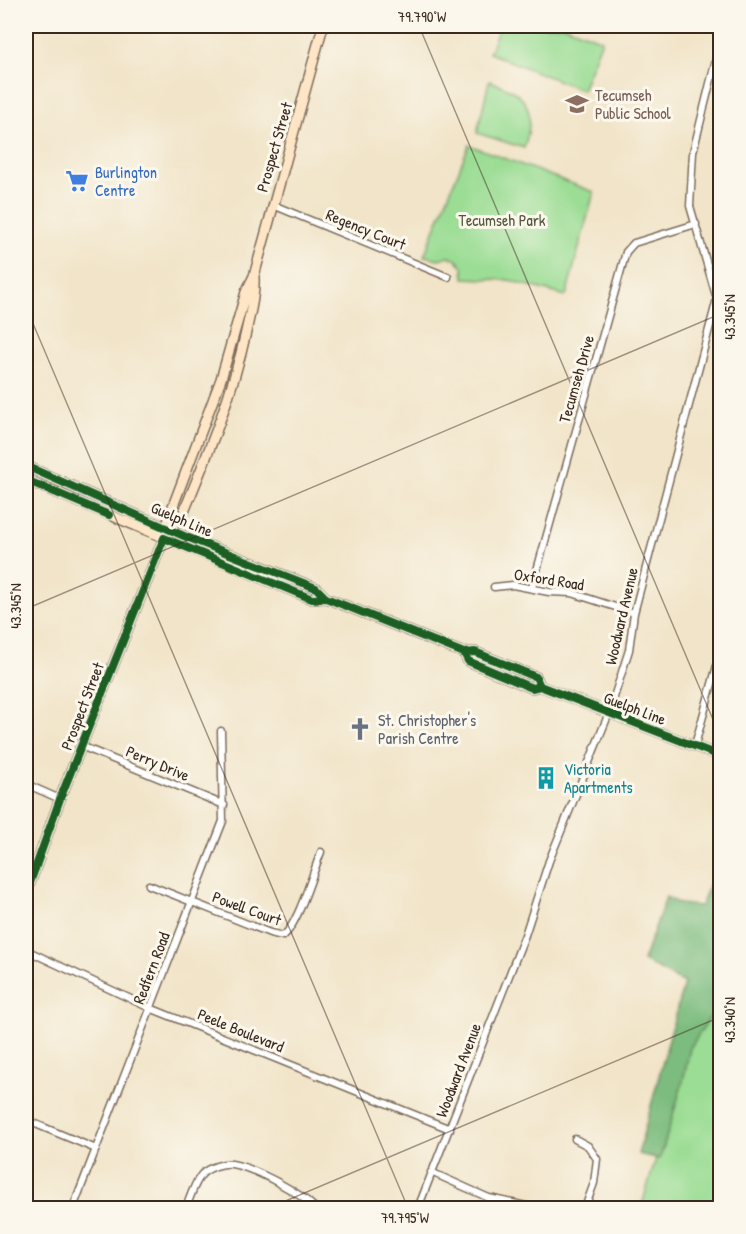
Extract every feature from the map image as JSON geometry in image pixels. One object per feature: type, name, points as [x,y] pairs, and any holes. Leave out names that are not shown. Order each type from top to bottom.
[{"type":"street","name":"Prospect Street","points":[[26,894],[60,799],[164,538],[170,514],[221,379],[246,292],[254,276],[323,26]]},
{"type":"street","name":"Woodward Avenue","points":[[418,1209],[525,935],[545,872],[609,713],[629,650],[634,613],[719,300],[690,206],[693,152],[720,44]]},
{"type":"street","name":"Regency Court","points":[[273,205],[448,277]]},
{"type":"street","name":"Tecumseh Drive","points":[[532,588],[626,252],[634,243],[696,224]]},
{"type":"street","name":"Prospect Street","points":[[167,528],[181,519],[227,402],[255,293],[254,276]]},
{"type":"street","name":"Guelph Line","points":[[26,466],[167,528],[316,588],[326,598]]},
{"type":"street","name":"Guelph Line","points":[[26,480],[312,598],[326,598],[464,653],[468,661],[532,688],[540,686],[720,756]]},
{"type":"street","name":"Oxford Road","points":[[494,587],[513,585],[549,592],[572,593],[634,613]]},
{"type":"street","points":[[695,745],[720,658]]},
{"type":"street","name":"Redfern Road","points":[[73,1209],[223,821],[221,731]]},
{"type":"street","name":"Perry Drive","points":[[81,746],[224,805]]},
{"type":"street","points":[[26,784],[60,799]]},
{"type":"street","name":"Powell Court","points":[[149,885],[270,933],[283,936],[290,931],[321,852]]},
{"type":"street","name":"Peele Boulevard","points":[[26,950],[150,1008],[450,1129]]},
{"type":"street","points":[[26,1120],[96,1149]]},
{"type":"street","points":[[575,1139],[588,1146],[597,1160],[594,1183],[585,1209]]},
{"type":"street","points":[[186,1209],[202,1174],[220,1165],[232,1164],[291,1189],[315,1209]]},
{"type":"street","points":[[431,1172],[489,1198],[536,1209]]},
{"type":"green space","points":[[500,26],[566,26],[602,40],[582,90],[489,53]]},
{"type":"green space","points":[[489,81],[513,91],[526,104],[530,123],[524,148],[477,133]]},
{"type":"green space","name":"Tecumseh Park","points":[[469,145],[594,192],[566,296],[509,280],[464,278],[463,267],[457,260],[448,256],[439,259],[424,256]]},
{"type":"green space","points":[[720,855],[720,1009],[708,1020],[690,1048],[683,1081],[660,1159],[638,1154],[684,983],[643,961],[666,897],[680,904],[701,906]]},
{"type":"green space","points":[[720,947],[720,1208],[641,1208]]},
{"type":"cycle path","points":[[26,466],[184,536],[316,588],[326,598]]},
{"type":"cycle path","points":[[26,480],[109,515]]},
{"type":"cycle path","points":[[26,894],[60,799],[164,538],[312,599],[326,598],[464,653],[475,652],[536,677],[540,686]]},
{"type":"cycle path","points":[[464,653],[468,661],[532,688],[540,686],[720,756]]},
{"type":"place","name":"Tecumseh Public School","points":[[577,104]]},
{"type":"place","name":"Burlington Centre","points":[[77,181]]},
{"type":"place","name":"St. Christopher's Parish Centre","points":[[360,729]]},
{"type":"place","name":"Victoria Apartments","points":[[546,778]]}]
